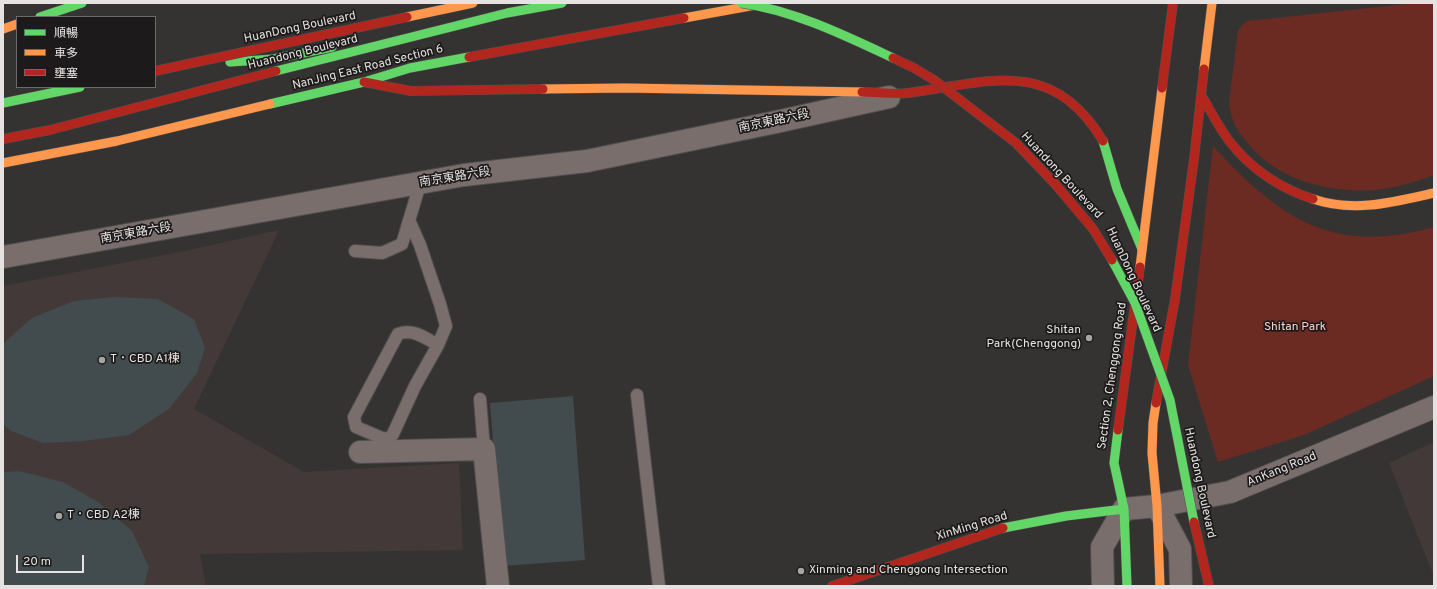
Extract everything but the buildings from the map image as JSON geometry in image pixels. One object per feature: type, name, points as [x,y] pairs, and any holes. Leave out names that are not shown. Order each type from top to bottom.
[{"type":"main road","points":[[43,16],[82,3]]},
{"type":"main road","name":"HuanDong Boulevard","points":[[156,71],[472,3]]},
{"type":"main road","name":"NanJing East Road Section 6","points":[[156,71],[189,66],[274,59],[546,3]]},
{"type":"main road","name":"HuanDong Boulevard","points":[[3,139],[50,130],[319,60],[507,14],[562,3]]},
{"type":"main road","name":"Huandong Boulevard","points":[[741,3],[762,6],[820,26],[914,68],[934,80],[968,105],[1016,144],[1056,185],[1093,229],[1135,302],[1170,400],[1192,518],[1209,586]]},
{"type":"main road","name":"NanJing East Road Section 6","points":[[3,163],[117,141],[364,82],[410,68],[765,3]]},
{"type":"main road","points":[[781,3],[803,9]]},
{"type":"main road","name":"Section 2, Chenggong Road","points":[[1127,586],[1124,509],[1114,463],[1173,3]]},
{"type":"main road","points":[[1160,586],[1157,506],[1152,453],[1153,423],[1175,299],[1194,159],[1212,3]]},
{"type":"main road","points":[[3,29],[16,24]]},
{"type":"main road","points":[[937,71],[969,93]]},
{"type":"main road","points":[[364,82],[411,91],[625,88],[906,93],[981,81],[1016,80],[1046,87],[1078,108],[1100,137],[1103,142],[1116,189],[1142,249]]},
{"type":"main road","points":[[3,104],[75,88]]},
{"type":"main road","points":[[1201,95],[1230,142],[1248,163],[1274,182],[1303,195],[1335,204],[1366,206],[1399,201],[1434,193]]},
{"type":"main road","name":"HuanDong Boulevard","points":[[1004,123],[1039,154],[1103,237],[1140,317],[1168,396],[1192,514],[1209,586]]},
{"type":"main road","name":"XinMing Road","points":[[832,586],[1000,530],[1066,516],[1124,509]]},
{"type":"street","name":"南京東路六段","points":[[3,257],[464,175],[587,161],[776,122],[906,93]]},
{"type":"street","name":"AnKang Road","points":[[1124,509],[1157,506],[1230,492],[1434,407]]},
{"type":"street","points":[[360,452],[484,449],[498,586]]},
{"type":"street","points":[[1157,506],[1180,549],[1182,586]]},
{"type":"street","points":[[1103,586],[1102,547],[1124,509]]},
{"type":"lane","points":[[355,251],[382,253],[402,244],[420,184]]},
{"type":"lane","points":[[409,220],[420,245],[446,326],[438,345],[415,386],[389,439],[382,438],[356,427],[354,417],[398,334],[405,331],[420,334],[438,345]]},
{"type":"lane","points":[[637,395],[659,586]]},
{"type":"lane","points":[[480,399],[484,449]]},
{"type":"shaded area","points":[[279,230],[194,409],[304,472],[459,463],[463,550],[200,554],[206,586],[3,586],[3,286],[185,251]]},
{"type":"shaded area","points":[[1434,442],[1434,577],[1389,463]]},
{"type":"green space","points":[[1415,3],[1434,3],[1434,175],[1390,188],[1375,190],[1324,187],[1291,176],[1276,168],[1262,158],[1250,146],[1242,136],[1231,116],[1229,103],[1238,31],[1242,25],[1248,21]]},
{"type":"green space","name":"Shitan Park","points":[[1213,146],[1250,184],[1264,196],[1294,216],[1325,230],[1352,236],[1366,237],[1408,233],[1434,227],[1434,376],[1304,435],[1218,462],[1188,365]]},
{"type":"traffic: fast","points":[[43,16],[82,3]]},
{"type":"traffic: fast","points":[[276,71],[507,13],[562,3]]},
{"type":"traffic: fast","points":[[741,3],[761,6],[800,18],[838,33],[893,58]]},
{"type":"traffic: fast","points":[[230,62],[274,59],[332,47]]},
{"type":"traffic: fast","points":[[270,104],[364,82],[410,68],[469,57]]},
{"type":"traffic: fast","points":[[3,103],[75,88]]},
{"type":"traffic: fast","points":[[1103,141],[1117,189],[1142,249]]},
{"type":"traffic: fast","points":[[1112,260],[1135,303],[1170,400],[1194,522]]},
{"type":"traffic: fast","points":[[1118,430],[1114,463],[1124,509],[1127,586]]},
{"type":"traffic: fast","points":[[1003,528],[1066,516],[1124,509]]},
{"type":"traffic: slow","points":[[407,17],[473,3]]},
{"type":"traffic: slow","points":[[1204,69],[1212,3]]},
{"type":"traffic: slow","points":[[684,18],[761,4]]},
{"type":"traffic: slow","points":[[3,29],[16,24]]},
{"type":"traffic: slow","points":[[543,89],[625,88],[862,92]]},
{"type":"traffic: slow","points":[[1140,267],[1162,88]]},
{"type":"traffic: slow","points":[[3,163],[117,141],[270,104]]},
{"type":"traffic: slow","points":[[1313,199],[1328,203],[1359,206],[1389,203],[1434,193]]},
{"type":"traffic: slow","points":[[1156,403],[1153,423],[1152,453],[1157,506],[1160,586]]},
{"type":"traffic: jam","points":[[1162,88],[1173,3]]},
{"type":"traffic: jam","points":[[156,71],[407,17]]},
{"type":"traffic: jam","points":[[469,57],[684,18]]},
{"type":"traffic: jam","points":[[893,58],[934,80],[1016,143],[1056,185],[1093,229],[1112,260]]},
{"type":"traffic: jam","points":[[1156,403],[1175,299],[1194,159],[1204,69]]},
{"type":"traffic: jam","points":[[3,139],[50,130],[276,71]]},
{"type":"traffic: jam","points":[[862,92],[902,94],[965,84],[992,81],[1017,81],[1040,86],[1062,96],[1083,114],[1103,141]]},
{"type":"traffic: jam","points":[[364,82],[411,91],[543,89]]},
{"type":"traffic: jam","points":[[1201,95],[1226,137],[1247,161],[1278,184],[1313,199]]},
{"type":"traffic: jam","points":[[1118,430],[1140,267]]},
{"type":"traffic: jam","points":[[1194,522],[1209,586]]},
{"type":"traffic: jam","points":[[832,586],[1003,528]]},
{"type":"place","name":"Shitan Park(Chenggong)","points":[[1089,338]]},
{"type":"place","name":"T．CBD A1棟","points":[[102,360]]},
{"type":"place","name":"T．CBD A2棟","points":[[59,516]]},
{"type":"place","name":"Xinming and Chenggong Intersection","points":[[801,571]]}]
